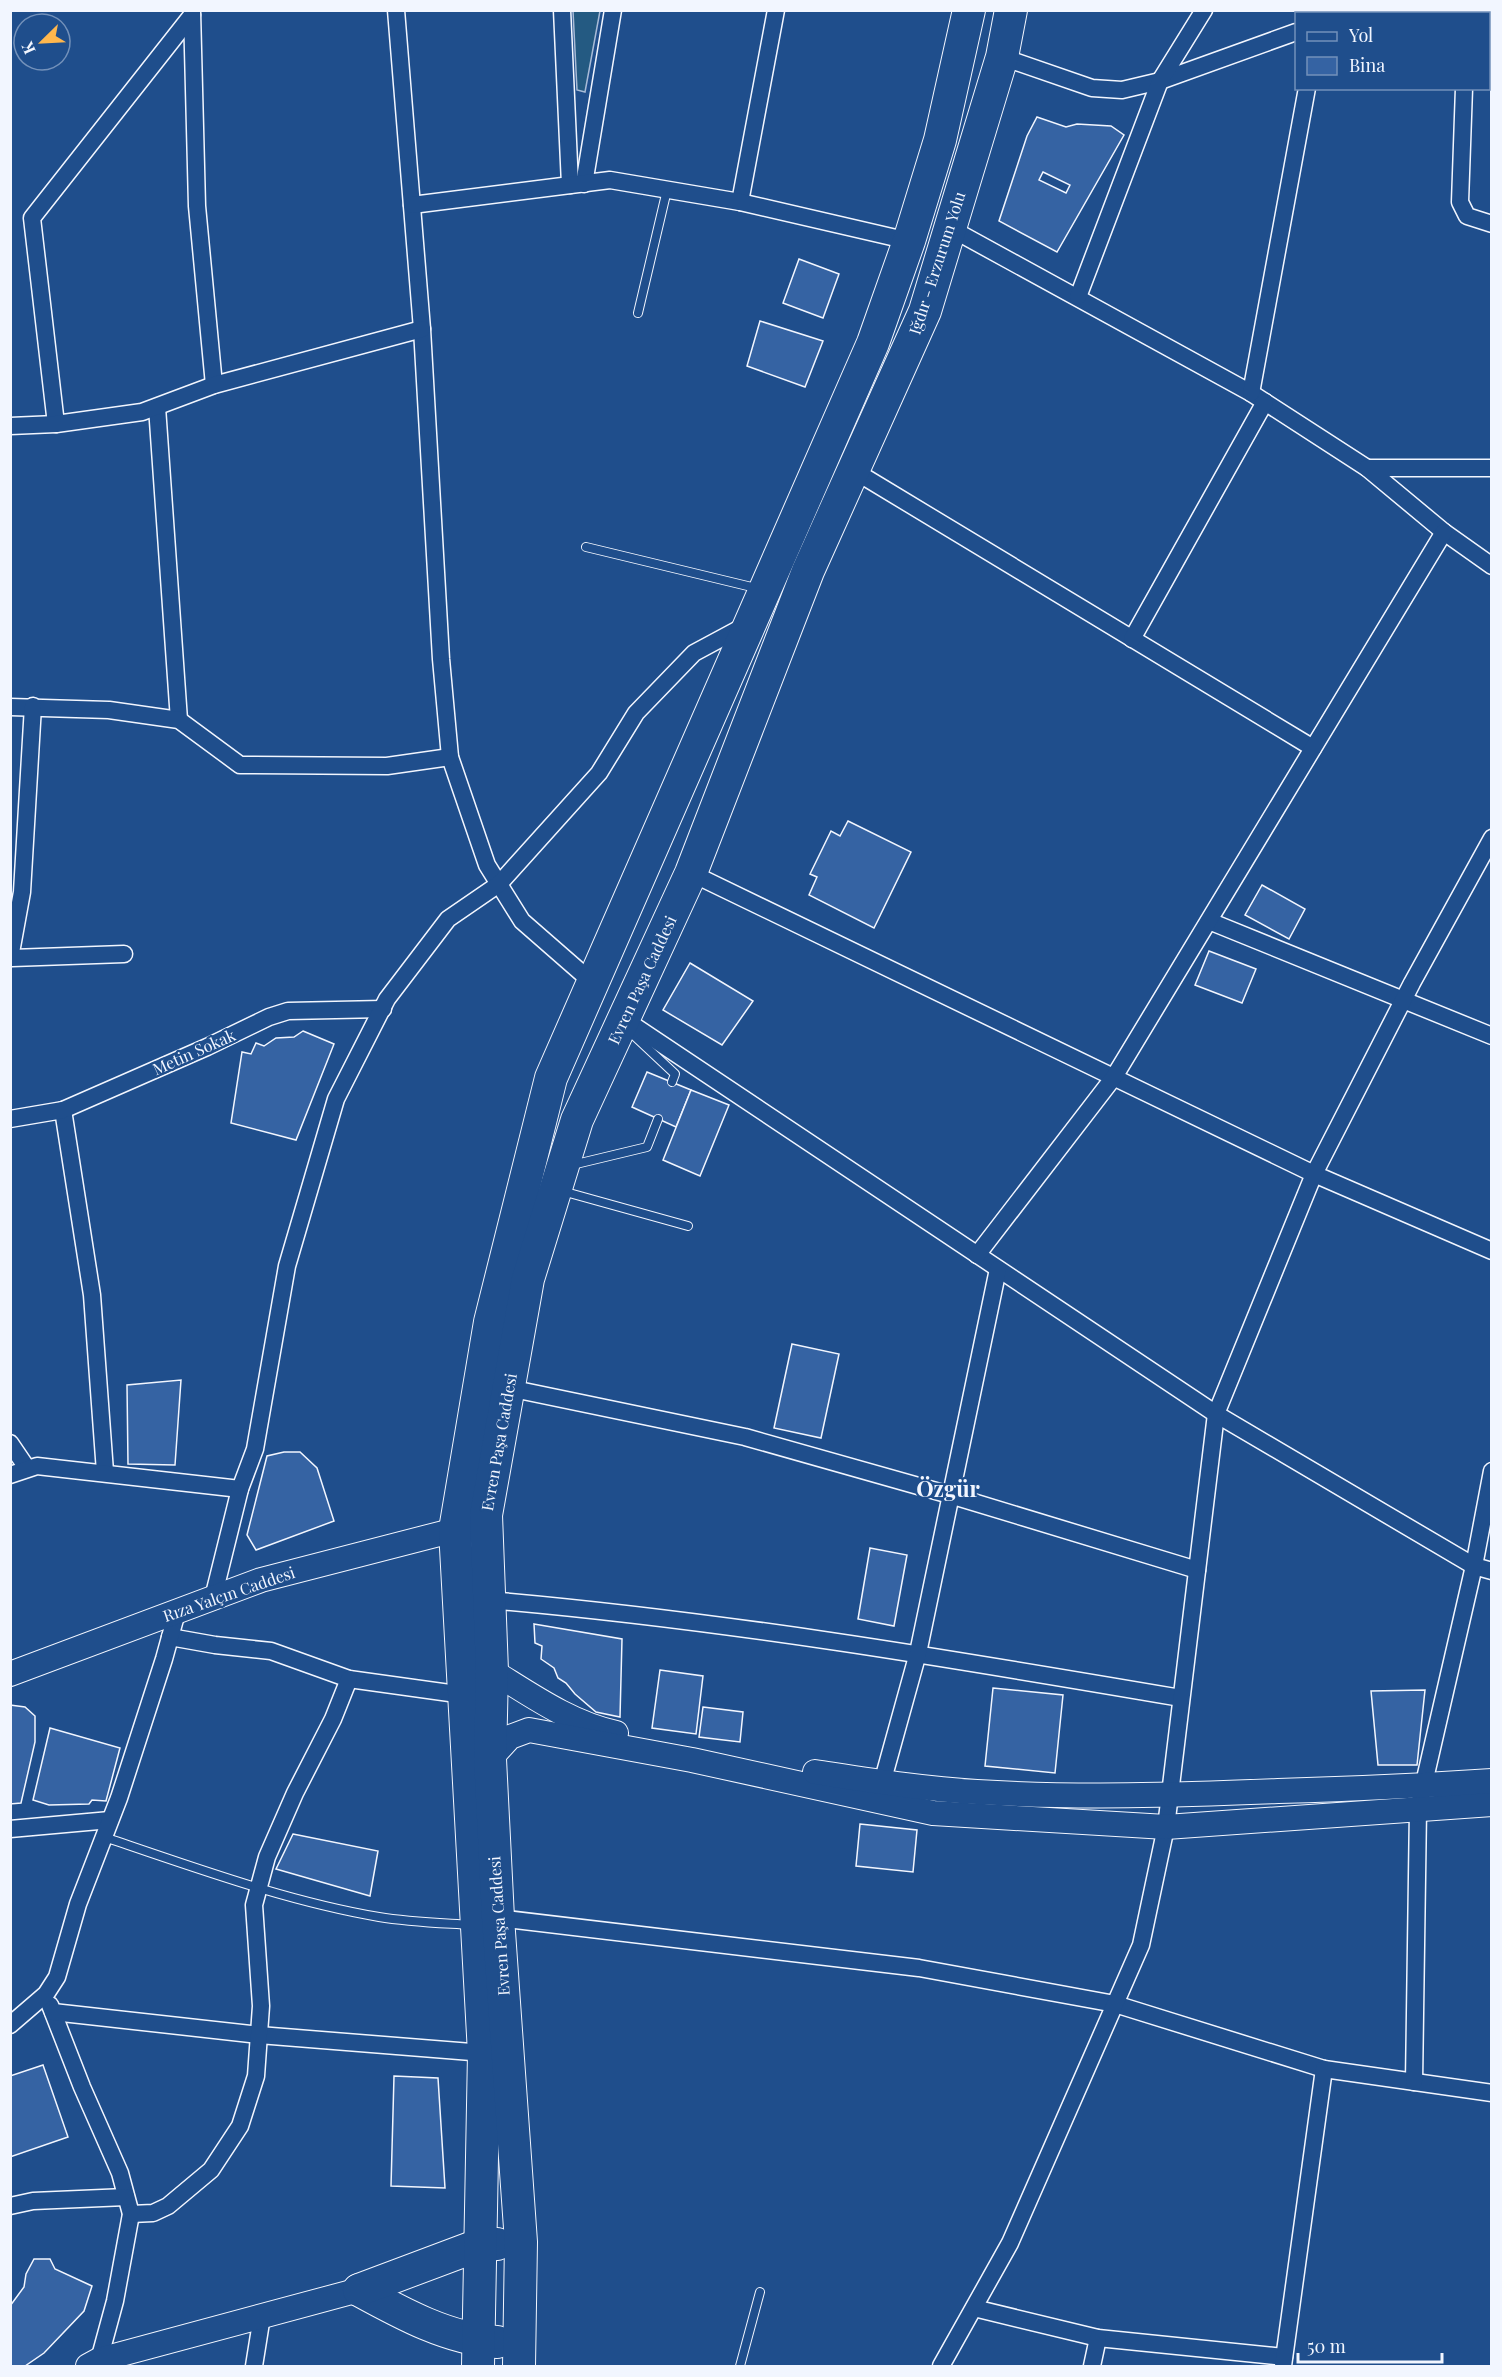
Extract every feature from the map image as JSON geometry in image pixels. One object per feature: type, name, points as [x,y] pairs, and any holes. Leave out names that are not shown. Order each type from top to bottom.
[{"type":"highway","name":"Iğdır - Erzurum Yolu","points":[[768,581],[873,343],[909,241],[940,140],[969,10]]},
{"type":"highway","name":"Iğdır - Erzurum Yolu","points":[[808,572],[925,311],[1002,57],[1011,10]]},
{"type":"highway","name":"Evren Paşa Caddesi","points":[[478,2354],[492,1671],[486,1515],[528,1279],[577,1120],[691,873],[808,572]]},
{"type":"highway","name":"Evren Paşa Caddesi","points":[[520,2355],[521,2242],[464,1695],[455,1530],[490,1322],[551,1078],[768,581]]},
{"type":"highway","points":[[359,2290],[479,2245],[521,2242]]},
{"type":"highway","points":[[359,2290],[478,2354],[520,2355]]},
{"type":"street","points":[[396,10],[422,329],[441,659],[450,757],[487,865],[522,921],[593,983]]},
{"type":"street","points":[[562,10],[577,184]]},
{"type":"street","points":[[577,184],[613,10]]},
{"type":"street","points":[[740,202],[776,10]]},
{"type":"street","points":[[1077,297],[1160,81],[1204,10]]},
{"type":"street","points":[[192,13],[197,206],[214,385]]},
{"type":"street","points":[[56,424],[32,218],[192,13]]},
{"type":"street","points":[[1002,57],[1092,88],[1122,90],[1160,81],[1295,32]]},
{"type":"street","points":[[1132,639],[1258,397],[1307,90]]},
{"type":"street","points":[[1464,90],[1460,202],[1463,213],[1467,216],[1491,224]]},
{"type":"street","points":[[412,205],[610,180],[740,202],[909,241]]},
{"type":"street","points":[[950,228],[1258,397],[1367,468],[1444,532],[1491,566]]},
{"type":"street","points":[[10,426],[56,424],[142,412],[214,385],[422,329]]},
{"type":"street","points":[[158,406],[179,720]]},
{"type":"street","points":[[1367,468],[1491,468]]},
{"type":"street","points":[[853,470],[1313,748]]},
{"type":"street","points":[[977,1254],[1114,1077],[1444,532]]},
{"type":"street","points":[[213,1598],[240,1489],[255,1449],[287,1266],[336,1099],[387,999],[448,919],[499,884],[600,773],[636,713],[694,653],[750,623]]},
{"type":"street","points":[[10,706],[109,710],[179,720],[240,765],[387,766],[450,757]]},
{"type":"street","points":[[33,706],[22,892],[11,958],[124,954]]},
{"type":"street","points":[[941,2367],[1010,2243],[1141,1945],[1166,1827],[1216,1414],[1314,1174],[1491,838]]},
{"type":"street","points":[[691,873],[1314,1174],[1491,1251]]},
{"type":"street","points":[[1209,921],[1491,1036]]},
{"type":"street","name":"Metin Sokak","points":[[10,1119],[63,1110],[207,1047],[269,1017],[288,1011],[382,1009]]},
{"type":"street","points":[[623,1022],[1216,1414],[1474,1566],[1491,1571]]},
{"type":"street","points":[[63,1110],[92,1295],[105,1472]]},
{"type":"street","points":[[882,1783],[918,1653],[998,1269]]},
{"type":"street","points":[[509,1388],[745,1437],[950,1495],[1197,1570]]},
{"type":"street","points":[[10,1443],[27,1468]]},
{"type":"street","points":[[10,1475],[37,1466],[240,1489]]},
{"type":"street","points":[[1414,2082],[1418,1809],[1474,1566],[1491,1471]]},
{"type":"street","name":"Rıza Yalçın Caddesi","points":[[10,1674],[261,1580],[455,1530],[486,1515]]},
{"type":"street","points":[[489,1600],[596,1609],[918,1653],[1181,1698]]},
{"type":"street","points":[[11,2022],[46,1994],[57,1977],[78,1904],[110,1820],[177,1612]]},
{"type":"street","points":[[170,1637],[271,1651],[349,1679],[464,1695]]},
{"type":"street","points":[[492,1671],[556,1711],[597,1729],[729,1758],[882,1783],[977,1792],[1170,1796],[1423,1786],[1491,1780]]},
{"type":"street","points":[[131,2214],[153,2213],[168,2206],[211,2170],[240,2126],[256,2076],[261,2006],[254,1905],[267,1857],[295,1793],[333,1719],[349,1679]]},
{"type":"street","points":[[490,1759],[510,1737],[529,1730],[692,1760],[933,1813],[1166,1827],[1491,1804]]},
{"type":"street","points":[[10,1829],[110,1820]]},
{"type":"street","points":[[487,1922],[919,1968],[1115,2004],[1324,2069],[1491,2092]]},
{"type":"street","points":[[46,1994],[82,2087],[120,2173],[131,2214],[115,2301],[94,2363]]},
{"type":"street","points":[[53,2012],[259,2035],[484,2053]]},
{"type":"street","points":[[974,2308],[1098,2338],[1284,2362],[1324,2069]]},
{"type":"street","points":[[10,2206],[33,2201],[126,2197]]},
{"type":"street","points":[[94,2363],[359,2290]]},
{"type":"street","points":[[254,2367],[262,2316]]},
{"type":"street","points":[[1092,2367],[1098,2338]]},
{"type":"lane","points":[[638,313],[668,190]]},
{"type":"lane","points":[[586,547],[768,581]]},
{"type":"lane","points":[[623,1022],[675,1074],[672,1082]]},
{"type":"lane","points":[[559,1178],[647,1147],[658,1119]]},
{"type":"lane","points":[[559,1178],[688,1226]]},
{"type":"lane","points":[[104,1837],[259,1888],[380,1917],[487,1922]]},
{"type":"lane","points":[[740,2367],[760,2292]]},
{"type":"shaded area","points":[[573,11],[600,11],[585,92],[577,90]]},
{"type":"building","points":[[1037,117],[1066,127],[1077,124],[1111,126],[1124,135],[1057,252],[999,221],[1027,136]],"holes":[[[1043,172],[1070,185],[1066,193],[1039,180]]]},
{"type":"building","points":[[799,259],[839,274],[823,318],[783,303]]},
{"type":"building","points":[[760,321],[823,341],[805,387],[747,366]]},
{"type":"building","points":[[848,821],[911,852],[874,928],[809,895],[817,877],[810,874],[831,831],[840,836]]},
{"type":"building","points":[[1262,885],[1305,909],[1289,939],[1245,915]]},
{"type":"building","points":[[1209,951],[1256,969],[1242,1003],[1195,985]]},
{"type":"building","points":[[690,963],[753,1001],[722,1045],[663,1010]]},
{"type":"building","points":[[303,1031],[334,1044],[296,1140],[231,1123],[242,1052],[251,1054],[256,1043],[264,1046],[276,1038],[294,1037]]},
{"type":"building","points":[[647,1072],[691,1090],[676,1127],[632,1107]]},
{"type":"building","points":[[691,1090],[729,1105],[700,1176],[663,1160]]},
{"type":"building","points":[[792,1344],[839,1354],[821,1438],[774,1428]]},
{"type":"building","points":[[181,1380],[175,1465],[128,1464],[127,1385]]},
{"type":"building","points":[[284,1452],[300,1452],[317,1468],[334,1521],[256,1550],[247,1535],[267,1456]]},
{"type":"building","points":[[870,1548],[907,1555],[894,1626],[858,1619]]},
{"type":"building","points":[[534,1624],[622,1639],[620,1717],[596,1712],[558,1678],[554,1668],[541,1659],[542,1646],[535,1643]]},
{"type":"building","points":[[660,1670],[703,1676],[696,1734],[652,1728]]},
{"type":"building","points":[[993,1688],[1063,1695],[1055,1773],[985,1766]]},
{"type":"building","points":[[1425,1690],[1417,1765],[1378,1765],[1371,1691]]},
{"type":"building","points":[[10,1705],[25,1707],[35,1716],[35,1742],[21,1803],[10,1804]]},
{"type":"building","points":[[703,1707],[743,1712],[740,1742],[699,1737]]},
{"type":"building","points":[[50,1728],[120,1748],[106,1801],[92,1800],[89,1804],[49,1805],[33,1800]]},
{"type":"building","points":[[860,1824],[917,1830],[913,1872],[856,1866]]},
{"type":"building","points":[[293,1834],[378,1851],[370,1896],[276,1869]]},
{"type":"building","points":[[43,2065],[68,2137],[10,2157],[10,2076]]},
{"type":"building","points":[[394,2076],[438,2078],[445,2188],[391,2186]]},
{"type":"building","points":[[34,2259],[50,2259],[55,2269],[92,2286],[84,2311],[44,2353],[25,2366],[10,2366],[10,2306],[24,2287],[26,2274]]},
{"type":"district","name":"Özgür","points":[[948,1489]]}]
